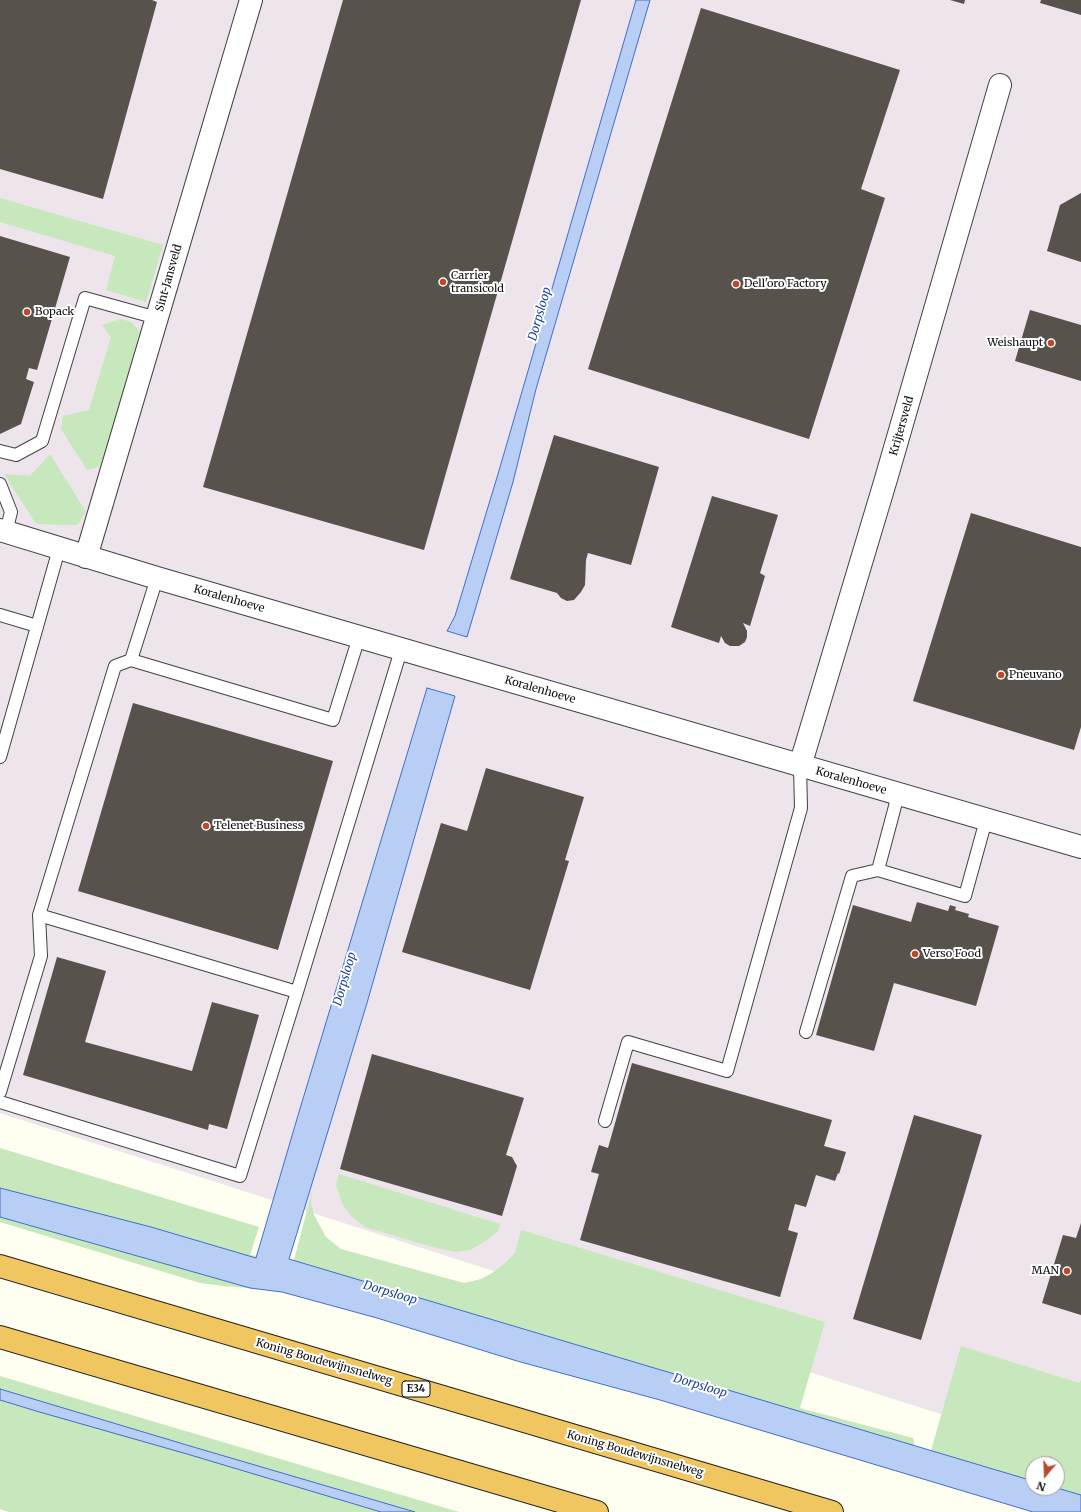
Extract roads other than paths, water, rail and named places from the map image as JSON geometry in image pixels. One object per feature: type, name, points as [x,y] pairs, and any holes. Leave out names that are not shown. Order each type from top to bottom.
[{"type":"highway","name":"Koning Boudewijnsnelweg","points":[[0,1266],[832,1512]]},
{"type":"highway","points":[[0,1337],[597,1512]]},
{"type":"street","name":"Sint-Jansveld","points":[[86,557],[251,0]]},
{"type":"street","name":"Krijtersveld","points":[[800,766],[886,479],[1000,85]]},
{"type":"street","name":"Koralenhoeve","points":[[3,531],[401,650],[1081,847]]},
{"type":"lane","points":[[0,451],[16,455],[42,441],[85,298],[157,318]]},
{"type":"lane","points":[[0,484],[11,512],[3,531]]},
{"type":"lane","points":[[0,757],[60,549]]},
{"type":"lane","points":[[131,660],[157,578]]},
{"type":"lane","points":[[0,615],[37,626]]},
{"type":"lane","points":[[0,1092],[41,956],[39,915],[115,666],[131,660],[334,720],[359,637]]},
{"type":"lane","points":[[0,1102],[240,1176],[401,650]]},
{"type":"lane","points":[[605,1121],[628,1042],[727,1071],[801,808],[800,766]]},
{"type":"lane","points":[[878,870],[898,794]]},
{"type":"lane","points":[[806,1032],[852,876],[878,870],[965,896],[986,820]]},
{"type":"lane","points":[[39,915],[296,992]]},
{"type":"water","points":[[636,0],[650,0],[536,389],[513,482],[467,637],[447,631],[455,616],[498,474]]},
{"type":"water","name":"Dorpsloop","points":[[427,688],[455,696],[367,1003],[289,1259],[1025,1479],[1025,1496],[1065,1496],[1065,1490],[1081,1495],[1081,1512],[1033,1512],[660,1400],[517,1361],[377,1318],[282,1292],[250,1288],[0,1217],[0,1188],[151,1227],[256,1258]]},
{"type":"water","points":[[0,1389],[415,1512],[381,1512],[36,1411],[0,1400]]},
{"type":"place","name":"Carrier transicold","points":[[443,282]]},
{"type":"place","name":"Dell'oro Factory","points":[[736,284]]},
{"type":"place","name":"Bopack","points":[[27,312]]},
{"type":"place","name":"Weishaupt","points":[[1051,343]]},
{"type":"place","name":"Pneuvano","points":[[1001,675]]},
{"type":"place","name":"Telenet Business","points":[[206,826]]},
{"type":"place","name":"Verso Food","points":[[915,954]]},
{"type":"place","name":"MAN","points":[[1067,1271]]}]
